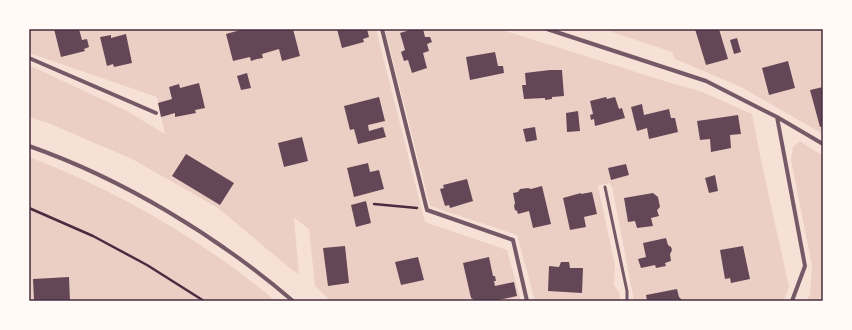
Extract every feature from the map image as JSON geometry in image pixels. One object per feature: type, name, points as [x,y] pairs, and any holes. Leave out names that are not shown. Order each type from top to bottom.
[{"type":"street","points":[[382,29],[427,210],[513,240],[527,301]]},
{"type":"street","points":[[548,29],[706,81],[777,117],[823,144]]},
{"type":"street","points":[[29,58],[156,112]]},
{"type":"street","points":[[777,117],[805,266],[792,301]]},
{"type":"street","points":[[29,146],[85,169],[130,191],[177,217],[230,252],[293,301]]},
{"type":"lane","points":[[606,187],[627,291],[627,301]]},
{"type":"path","points":[[374,204],[427,210]]},
{"type":"path","points":[[29,208],[100,239],[147,265],[204,301]]},
{"type":"shaded area","points":[[29,29],[376,29],[425,222],[507,250],[521,301],[331,301],[315,286],[309,229],[294,218],[299,274],[292,270],[218,208],[132,159],[48,123],[29,117],[29,63],[31,66],[127,111],[165,134],[157,97],[29,53]]},
{"type":"shaded area","points":[[385,29],[499,29],[700,91],[752,114],[789,287],[784,301],[634,301],[612,186],[610,186],[610,183],[598,186],[615,266],[614,285],[619,292],[620,301],[535,301],[517,235],[430,206]]},
{"type":"shaded area","points":[[603,29],[823,29],[823,134],[741,87],[675,59],[672,52]]},
{"type":"shaded area","points":[[799,142],[823,156],[823,301],[806,301],[810,295],[812,266],[791,160],[793,147]]},
{"type":"shaded area","points":[[29,157],[63,171],[127,202],[189,237],[248,278],[276,301],[29,301]]},
{"type":"building","points":[[54,29],[79,29],[82,40],[87,39],[89,47],[84,49],[85,51],[61,57]]},
{"type":"building","points":[[244,29],[293,29],[300,56],[282,61],[279,49],[262,54],[263,58],[251,61],[250,57],[233,61],[226,34]]},
{"type":"building","points":[[337,29],[367,29],[369,37],[363,39],[364,42],[342,48]]},
{"type":"building","points":[[413,29],[423,29],[425,37],[430,37],[432,42],[427,44],[429,51],[423,53],[427,68],[412,73],[408,60],[404,61],[401,52],[405,50],[400,33]]},
{"type":"building","points":[[695,29],[719,29],[728,59],[706,65]]},
{"type":"building","points":[[126,34],[132,63],[114,67],[113,64],[107,66],[100,37],[111,35],[111,38]]},
{"type":"building","points":[[737,38],[741,52],[734,54],[730,40]]},
{"type":"building","points":[[495,52],[498,66],[503,66],[504,73],[470,80],[466,57]]},
{"type":"building","points":[[788,61],[795,88],[769,95],[762,68]]},
{"type":"building","points":[[562,70],[564,96],[552,97],[552,99],[545,100],[545,98],[524,99],[522,85],[526,85],[525,73]]},
{"type":"building","points":[[247,73],[251,88],[241,90],[237,76]]},
{"type":"building","points":[[199,83],[205,108],[195,110],[196,113],[175,117],[175,113],[161,117],[158,103],[172,99],[169,87],[179,84],[180,88]]},
{"type":"building","points":[[823,87],[823,126],[820,127],[810,90]]},
{"type":"building","points":[[379,97],[385,121],[368,125],[369,131],[383,127],[386,137],[358,144],[354,129],[350,130],[344,106]]},
{"type":"building","points":[[606,97],[607,99],[615,97],[619,109],[622,108],[625,118],[595,126],[594,119],[591,120],[590,115],[593,114],[590,101]]},
{"type":"building","points":[[642,104],[644,115],[669,109],[671,118],[675,118],[678,132],[649,139],[647,128],[637,131],[631,107]]},
{"type":"building","points":[[578,111],[580,131],[567,132],[566,113]]},
{"type":"building","points":[[738,115],[741,134],[730,135],[731,148],[711,152],[710,139],[700,140],[697,121]]},
{"type":"building","points":[[535,127],[537,140],[526,142],[523,129]]},
{"type":"building","points":[[302,137],[308,161],[284,167],[278,143]]},
{"type":"building","points":[[186,154],[234,183],[220,205],[172,176]]},
{"type":"building","points":[[368,163],[370,172],[379,170],[384,189],[354,197],[347,168]]},
{"type":"building","points":[[626,164],[629,175],[611,180],[608,168]]},
{"type":"building","points":[[715,175],[718,191],[709,193],[705,178]]},
{"type":"building","points":[[467,179],[473,201],[450,208],[449,205],[445,206],[440,189],[444,188],[443,185]]},
{"type":"building","points":[[542,186],[551,224],[533,228],[529,211],[518,214],[515,210],[513,193],[518,192],[520,189],[531,189]]},
{"type":"building","points":[[592,192],[597,214],[584,217],[586,227],[570,230],[563,198],[581,193]]},
{"type":"building","points":[[653,193],[658,197],[660,207],[657,210],[659,216],[651,218],[653,226],[637,228],[635,221],[628,222],[624,198]]},
{"type":"building","points":[[366,201],[371,223],[356,227],[351,205]]},
{"type":"building","points":[[666,238],[668,245],[672,250],[670,254],[671,261],[665,263],[666,266],[656,268],[655,265],[641,268],[638,259],[646,257],[643,243]]},
{"type":"building","points":[[345,246],[349,283],[328,286],[323,248]]},
{"type":"building","points":[[743,246],[750,279],[731,283],[730,278],[725,279],[720,250]]},
{"type":"building","points":[[418,257],[424,280],[401,285],[395,262]]},
{"type":"building","points":[[489,257],[493,276],[495,276],[495,286],[514,282],[517,296],[494,301],[476,301],[471,298],[463,263]]},
{"type":"building","points":[[561,262],[569,262],[570,268],[583,268],[582,293],[548,291],[549,266],[559,267]]},
{"type":"building","points":[[69,277],[70,301],[34,301],[33,279]]},
{"type":"building","points":[[677,289],[679,297],[683,301],[647,301],[646,295]]}]
